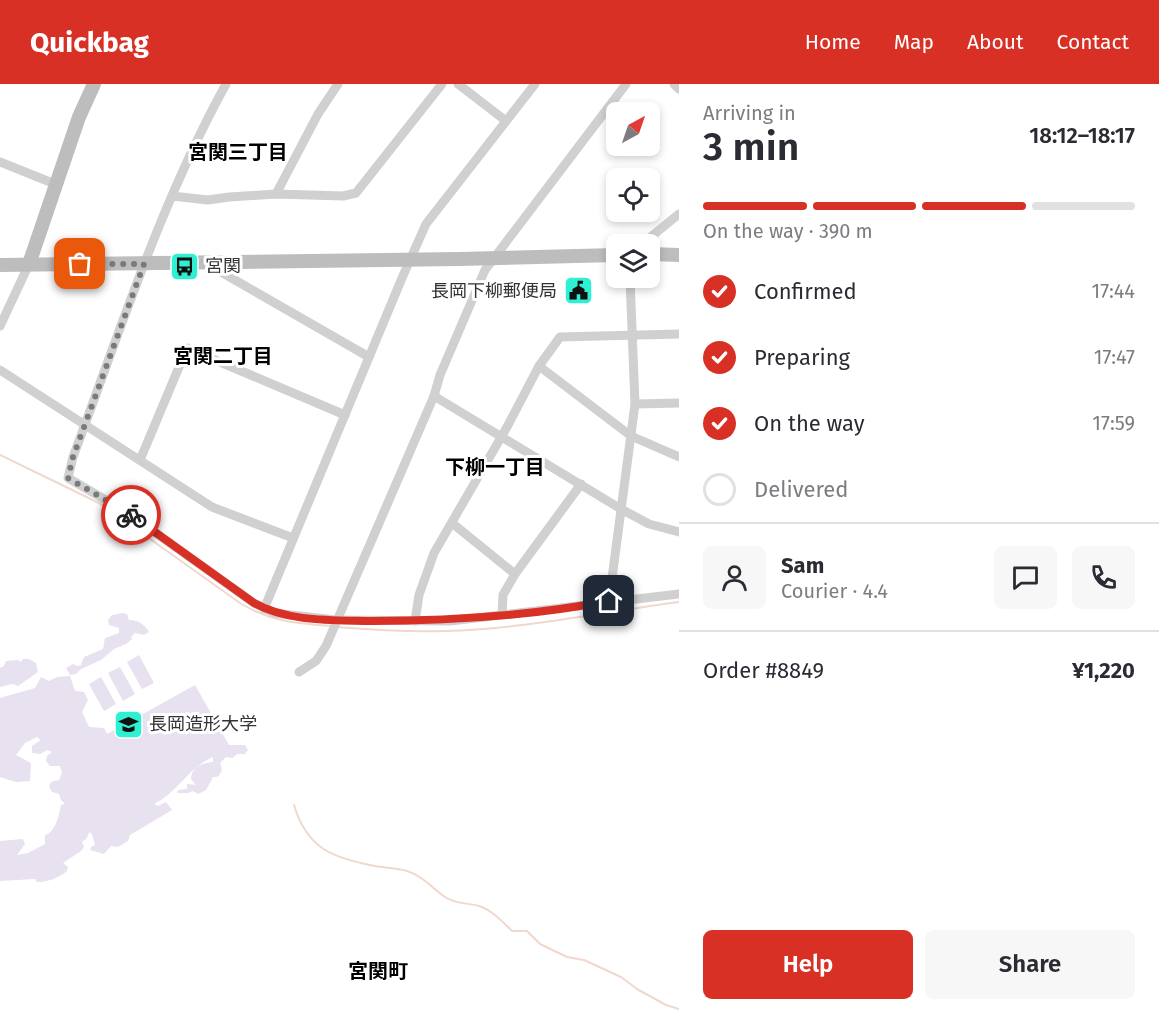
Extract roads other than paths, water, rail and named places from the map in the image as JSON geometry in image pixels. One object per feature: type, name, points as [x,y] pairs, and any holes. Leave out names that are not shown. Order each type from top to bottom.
[{"type":"street","points":[[0,326],[29,264],[79,117],[94,84]]},
{"type":"street","points":[[226,84],[172,196],[144,264],[73,457],[68,478],[128,513],[264,609],[274,613],[336,620],[450,621],[679,594]]},
{"type":"street","points":[[276,194],[318,114],[338,84]]},
{"type":"street","points":[[172,196],[208,200],[228,196],[276,194],[343,196],[356,193],[442,84]]},
{"type":"street","points":[[458,84],[506,121]]},
{"type":"street","points":[[264,609],[426,224],[535,84]]},
{"type":"street","points":[[299,672],[321,656],[332,633],[434,396],[440,375],[492,258],[626,84]]},
{"type":"street","points":[[674,84],[679,89]]},
{"type":"street","points":[[0,162],[55,184]]},
{"type":"street","points":[[654,234],[679,214]]},
{"type":"street","points":[[0,266],[606,255]]},
{"type":"street","points":[[660,255],[679,255]]},
{"type":"street","points":[[205,263],[369,357]]},
{"type":"street","points":[[609,601],[635,404],[630,288]]},
{"type":"street","points":[[414,621],[418,594],[428,565],[539,366],[560,337],[679,334]]},
{"type":"street","points":[[140,460],[187,348],[345,415]]},
{"type":"street","points":[[539,366],[631,436],[679,457]]},
{"type":"street","points":[[0,370],[212,507],[292,538]]},
{"type":"street","points":[[434,396],[621,509],[649,524],[679,532]]},
{"type":"street","points":[[635,404],[679,403]]},
{"type":"street","points":[[502,615],[503,594],[515,574],[581,484]]},
{"type":"street","points":[[452,523],[515,574]]},
{"type":"waterway","points":[[0,455],[101,504],[251,609],[273,618],[331,626]]},
{"type":"waterway","points":[[336,627],[405,631],[475,630],[534,624],[679,602]]},
{"type":"waterway","points":[[294,805],[306,832],[314,842],[334,855],[360,863],[413,873],[449,899],[484,908],[512,931],[527,931],[540,944],[567,957],[584,960],[621,977],[637,989],[666,1005],[679,1009]]},
{"type":"place","name":"宮関","points":[[184,266]]},
{"type":"place","name":"長岡下柳郵便局","points":[[578,291]]},
{"type":"place","name":"長岡造形大学","points":[[128,724]]},
{"type":"district","name":"宮関三丁目","points":[[238,152]]},
{"type":"district","name":"宮関二丁目","points":[[223,356]]},
{"type":"district","name":"下柳一丁目","points":[[495,467]]},
{"type":"district","name":"宮関町","points":[[378,971]]}]
